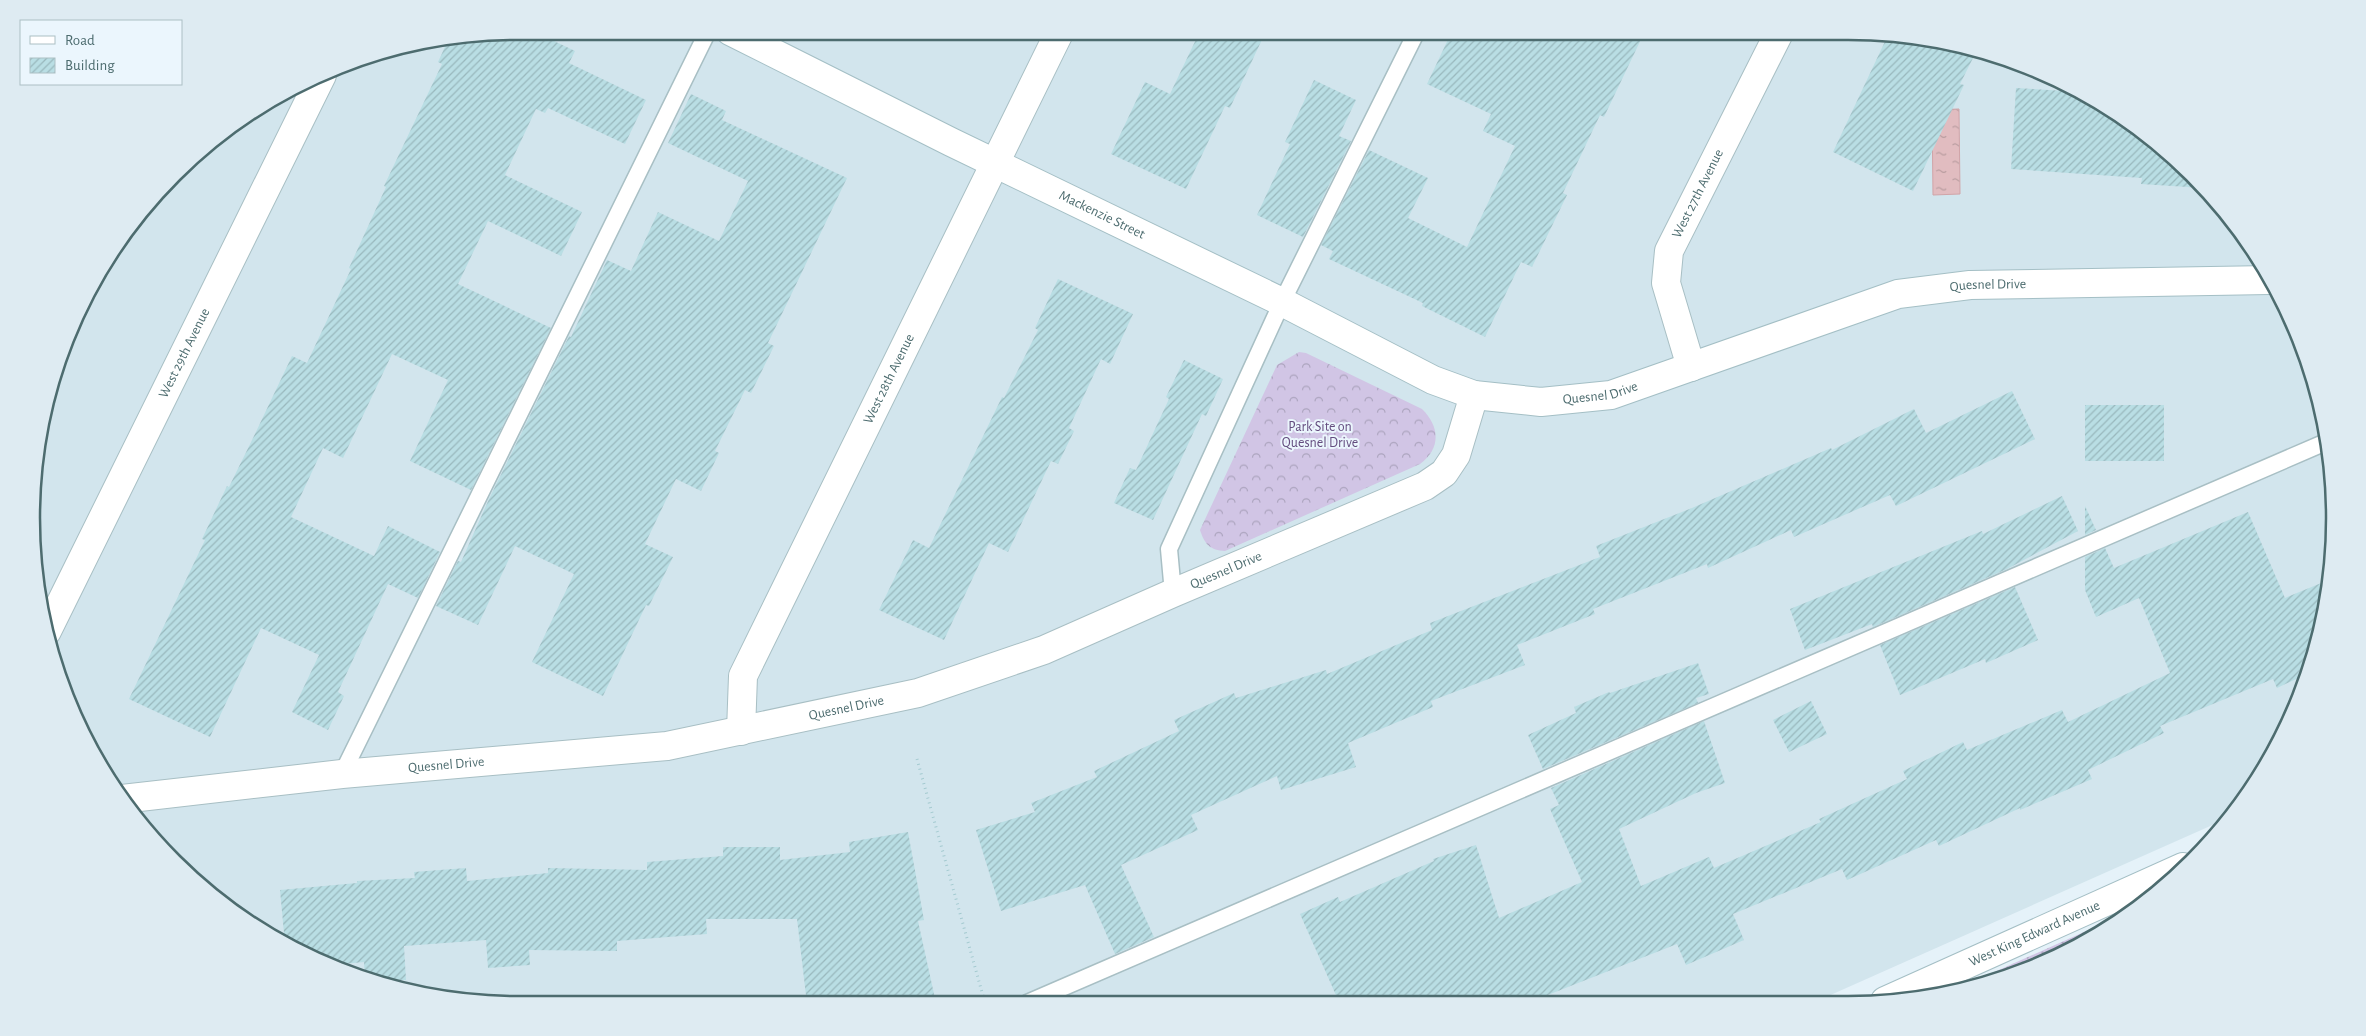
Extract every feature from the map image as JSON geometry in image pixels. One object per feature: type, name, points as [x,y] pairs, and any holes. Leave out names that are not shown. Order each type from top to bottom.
[{"type":"street","name":"Mackenzie Street","points":[[748,40],[995,163],[1282,302],[1433,380],[1474,396]]},
{"type":"street","name":"West 28th Avenue","points":[[741,731],[743,676],[1056,40]]},
{"type":"street","name":"West 27th Avenue","points":[[1691,366],[1666,283],[1669,251],[1775,40]]},
{"type":"street","name":"West 29th Avenue","points":[[51,622],[317,84]]},
{"type":"street","name":"Quesnel Drive","points":[[131,798],[342,774],[667,746],[918,693],[1044,650],[1425,486],[1444,473],[1456,455],[1474,396],[1541,402],[1611,395],[1898,294],[1970,285],[2263,280]]},
{"type":"street","name":"West King Edward Avenue","points":[[1902,993],[2165,875]]},
{"type":"lane","points":[[342,774],[704,40]]},
{"type":"lane","points":[[1173,593],[1169,549],[1282,302],[1413,40]]},
{"type":"lane","points":[[1043,996],[2320,445]]},
{"type":"path","points":[[917,758],[983,996]]},
{"type":"shaded area","points":[[518,40],[1848,40],[1910,44],[1941,49],[2002,65],[2059,89],[2114,121],[2163,159],[2207,203],[2245,252],[2277,307],[2301,364],[2317,425],[2325,487],[2325,549],[2317,611],[2301,672],[2277,729],[2245,784],[2214,824],[1828,996],[518,996],[456,992],[425,987],[364,971],[335,960],[279,932],[252,915],[227,897],[180,856],[139,809],[121,784],[104,757],[76,701],[56,642],[49,611],[41,549],[40,518],[44,456],[49,425],[65,364],[89,307],[121,252],[139,227],[180,180],[227,139],[252,121],[307,89],[364,65],[425,49],[487,41]]},
{"type":"green space","name":"Park Site on Quesnel Drive","points":[[1299,352],[1306,353],[1422,409],[1435,430],[1435,444],[1432,451],[1420,464],[1225,551],[1212,548],[1206,543],[1200,530],[1277,365]]},
{"type":"green space","points":[[2094,927],[2031,960],[1986,976]]},
{"type":"water","points":[[1959,109],[1960,194],[1933,195],[1932,110]]},
{"type":"building","points":[[552,40],[575,51],[569,63],[646,100],[625,144],[548,108],[545,113],[536,109],[505,175],[582,212],[561,256],[488,221],[458,284],[551,328],[471,490],[410,461],[448,380],[392,354],[343,458],[323,448],[291,517],[374,556],[388,526],[440,552],[418,598],[388,584],[338,692],[344,696],[328,730],[292,712],[319,655],[261,628],[210,737],[129,699],[205,540],[202,539],[227,486],[229,487],[292,356],[307,363],[351,269],[349,268],[386,187],[384,186],[442,64],[438,62],[445,46],[487,41]]},
{"type":"building","points":[[1196,40],[1262,40],[1230,108],[1225,106],[1186,189],[1111,154],[1145,82],[1170,94]]},
{"type":"building","points":[[1448,40],[1641,40],[1604,117],[1600,115],[1563,193],[1567,195],[1532,267],[1521,262],[1485,337],[1422,306],[1423,303],[1329,259],[1333,251],[1321,245],[1369,150],[1428,178],[1408,218],[1467,247],[1515,146],[1483,131],[1491,114],[1427,84]]},
{"type":"building","points":[[1885,42],[1941,49],[1974,57],[1960,84],[1964,85],[1913,191],[1833,152]]},
{"type":"building","points":[[1314,80],[1356,100],[1339,136],[1351,141],[1303,237],[1257,215],[1290,144],[1285,142]]},
{"type":"building","points":[[2016,88],[2062,91],[2087,104],[2139,139],[2193,187],[2141,184],[2142,178],[2011,169]]},
{"type":"building","points":[[691,94],[726,111],[722,120],[847,178],[768,343],[774,346],[751,393],[745,390],[715,451],[719,453],[701,491],[676,479],[645,544],[673,557],[649,606],[646,605],[603,696],[532,662],[574,574],[515,546],[478,625],[436,606],[458,561],[461,562],[489,499],[569,336],[571,337],[607,260],[631,271],[658,212],[719,241],[748,181],[668,143]]},
{"type":"building","points":[[1058,279],[1133,314],[1110,364],[1101,359],[1069,428],[1074,431],[1058,464],[1051,461],[1008,552],[989,543],[944,640],[879,610],[913,540],[929,548],[1002,397],[1004,398],[1038,330],[1035,328]]},
{"type":"building","points":[[1184,360],[1223,379],[1206,416],[1202,414],[1153,520],[1114,503],[1130,468],[1136,470],[1169,399],[1166,397]]},
{"type":"building","points":[[2012,391],[2035,439],[1896,506],[1890,495],[1794,537],[1791,530],[1708,568],[1707,564],[1593,609],[1595,614],[1517,645],[1525,665],[1431,701],[1433,707],[1348,743],[1356,767],[1281,790],[1277,776],[1191,815],[1198,830],[1121,865],[1154,937],[1115,954],[1085,885],[1001,911],[976,830],[1035,812],[1031,803],[1097,777],[1094,771],[1179,731],[1174,720],[1234,693],[1236,698],[1326,670],[1327,674],[1432,630],[1430,623],[1600,557],[1596,546],[1692,508],[1831,448],[1832,450],[1914,409],[1926,433]]},
{"type":"building","points":[[2085,405],[2164,405],[2164,461],[2085,461]]},
{"type":"building","points":[[2062,496],[2078,531],[2007,569],[1873,627],[1872,624],[1805,650],[1790,609],[1982,531],[1983,534]]},
{"type":"building","points":[[2085,506],[2096,530],[2085,535]]},
{"type":"building","points":[[2248,512],[2285,598],[2322,583],[2310,642],[2299,678],[2277,688],[2273,679],[2160,726],[2164,733],[2088,770],[2092,779],[2020,810],[2020,808],[1939,846],[1936,840],[1847,880],[1842,869],[1733,914],[1744,940],[1686,965],[1677,944],[1545,996],[1336,996],[1300,914],[1338,897],[1340,902],[1434,861],[1433,859],[1476,845],[1499,918],[1582,882],[1550,809],[1559,805],[1551,788],[1704,721],[1725,783],[1696,793],[1619,829],[1641,886],[1709,857],[1714,868],[1821,822],[1819,819],[1907,779],[1903,771],[1963,742],[1967,750],[2062,710],[2068,722],[2170,673],[2139,598],[2096,617],[2085,590],[2085,557],[2105,548],[2114,568]]},
{"type":"building","points":[[2015,587],[2038,640],[1986,663],[1985,659],[1900,695],[1880,645]]},
{"type":"building","points":[[1698,663],[1709,694],[1696,698],[1698,703],[1543,769],[1528,735],[1576,713],[1574,707],[1609,692]]},
{"type":"building","points":[[1811,701],[1827,734],[1789,752],[1773,720]]},
{"type":"building","points":[[908,832],[924,920],[918,921],[934,996],[806,996],[797,919],[706,919],[707,934],[617,941],[617,951],[529,950],[530,965],[488,968],[486,940],[404,946],[406,980],[397,981],[365,971],[364,962],[345,964],[284,935],[280,890],[357,883],[357,881],[415,878],[414,872],[466,868],[467,881],[548,873],[548,868],[647,870],[647,862],[723,856],[723,847],[780,847],[780,860],[850,852],[849,842]]}]
